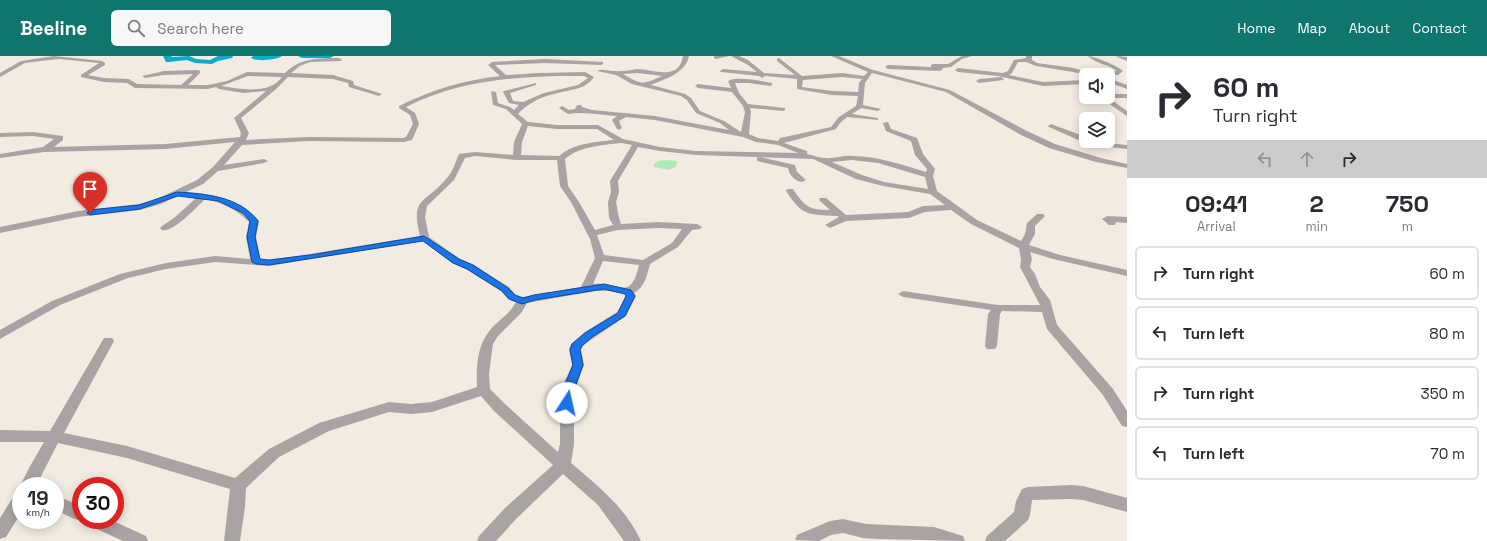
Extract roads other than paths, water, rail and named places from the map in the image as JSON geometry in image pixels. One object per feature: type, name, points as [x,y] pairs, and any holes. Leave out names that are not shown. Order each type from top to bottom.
[{"type":"street","points":[[645,86],[675,72],[686,61],[686,56],[680,56]]},
{"type":"street","points":[[716,57],[726,56]]},
{"type":"street","points":[[734,56],[747,62],[762,74]]},
{"type":"street","points":[[834,56],[872,71],[948,91],[992,116],[1047,144],[1098,160],[1127,166]]},
{"type":"street","points":[[888,68],[940,69],[933,66],[949,66],[960,58],[969,56]]},
{"type":"street","points":[[1119,56],[1127,59]]},
{"type":"street","points":[[0,75],[23,62],[59,57],[78,58],[103,63],[83,75],[85,77],[104,80],[129,81],[135,86],[215,86],[243,91],[274,88]]},
{"type":"street","points":[[601,63],[606,57]]},
{"type":"street","points":[[1093,57],[1105,58]]},
{"type":"street","points":[[1093,57],[1102,63],[1115,67],[1120,71],[1115,73]]},
{"type":"street","points":[[506,78],[491,65],[514,59],[545,58],[601,63]]},
{"type":"street","points":[[979,81],[998,80],[1007,76],[1016,61],[1028,58],[1036,64],[1079,72]]},
{"type":"street","points":[[0,230],[78,214],[140,207],[177,194],[200,182],[216,168],[240,141],[245,133],[237,118],[256,101],[282,82],[291,70],[302,62],[339,60]]},
{"type":"street","points":[[779,60],[800,78]]},
{"type":"street","points":[[600,71],[603,68],[601,63]]},
{"type":"street","points":[[958,70],[1007,76],[1043,84],[1079,82]]},
{"type":"street","points":[[0,156],[72,147],[118,148],[200,145],[240,141],[308,139],[404,140],[409,138],[416,124],[413,114],[401,107],[443,88],[484,80],[544,74],[592,74],[600,71],[617,73],[635,71],[666,76]]},
{"type":"street","points":[[723,71],[800,78],[842,74],[866,78]]},
{"type":"street","points":[[779,143],[790,139],[831,130],[840,119],[848,115],[859,106],[861,103],[862,83],[872,71]]},
{"type":"street","points":[[145,76],[164,73],[198,72],[182,87]]},
{"type":"street","points":[[731,72],[736,93],[746,106],[748,115],[745,126],[745,135]]},
{"type":"street","points":[[617,73],[634,83],[683,95],[689,99],[698,112],[756,140],[779,143],[819,159],[852,175],[883,184],[933,192],[974,222],[1010,238],[1023,246],[1057,257],[1127,273]]},
{"type":"street","points":[[215,86],[247,74],[337,77],[351,82],[351,86],[356,89],[379,94]]},
{"type":"street","points":[[515,114],[526,105],[549,94],[580,87],[591,77],[585,74]]},
{"type":"street","points":[[759,82],[762,74]]},
{"type":"street","points":[[800,78],[799,88],[832,93],[861,94]]},
{"type":"street","points":[[732,81],[770,84]]},
{"type":"street","points":[[1115,83],[1127,89]]},
{"type":"street","points":[[526,105],[511,102],[506,92],[534,84]]},
{"type":"street","points":[[698,86],[735,90]]},
{"type":"street","points":[[1115,89],[1127,89]]},
{"type":"street","points":[[493,92],[495,104],[508,108],[526,124],[598,127],[616,139],[622,141],[660,149],[696,153],[757,154],[819,159],[872,158],[929,176]]},
{"type":"street","points":[[1115,96],[1127,96]]},
{"type":"street","points":[[1113,104],[1127,114]]},
{"type":"street","points":[[746,106],[783,109]]},
{"type":"street","points":[[859,106],[878,109]]},
{"type":"street","points":[[567,113],[580,108],[655,118],[745,135]]},
{"type":"street","points":[[618,128],[615,120],[625,115]]},
{"type":"street","points":[[848,115],[876,119]]},
{"type":"street","points":[[975,116],[992,116]]},
{"type":"street","points":[[886,123],[888,130],[914,140],[919,155],[931,168],[929,176],[933,192]]},
{"type":"street","points":[[517,158],[518,142],[526,124]]},
{"type":"street","points":[[1051,126],[1079,138]]},
{"type":"street","points":[[0,135],[32,134],[60,138],[44,150]]},
{"type":"street","points":[[522,302],[512,297],[505,289],[470,267],[456,261],[424,238],[420,217],[421,208],[448,182],[456,172],[462,156],[475,154],[517,158],[561,158],[567,153],[588,145],[622,141]]},
{"type":"street","points":[[618,227],[614,218],[612,202],[615,192],[614,181],[636,144]]},
{"type":"street","points":[[1115,146],[1127,147]]},
{"type":"street","points":[[757,154],[758,158],[792,167],[793,173],[802,180]]},
{"type":"street","points":[[561,158],[563,183],[565,189],[575,202],[592,233],[600,258],[585,290]]},
{"type":"street","points":[[216,168],[264,161]]},
{"type":"street","points":[[790,191],[799,205],[812,214],[842,216],[909,215],[923,209],[952,207]]},
{"type":"street","points":[[177,194],[204,196],[220,200],[246,211],[254,221],[251,237],[256,262]]},
{"type":"street","points":[[165,228],[177,220],[204,196]]},
{"type":"street","points":[[823,200],[842,216]]},
{"type":"street","points":[[830,226],[842,216]]},
{"type":"street","points":[[1040,216],[1030,225],[1030,234],[1023,246],[1026,257],[1026,264],[1024,267],[1030,274],[1035,287],[1040,293],[1051,326],[1108,392],[1127,422]]},
{"type":"street","points":[[1112,223],[1107,219],[1127,220]]},
{"type":"street","points":[[592,233],[618,227],[658,225],[693,227],[679,238],[675,245],[645,263],[600,258]]},
{"type":"street","points":[[0,335],[56,303],[124,276],[166,266],[215,259],[269,262],[310,257],[424,238]]},
{"type":"street","points":[[633,541],[622,523],[604,500],[563,465],[514,418],[499,407],[484,390],[483,374],[487,344],[494,333],[518,310],[522,302],[534,298],[604,287],[628,292],[638,285],[645,263]]},
{"type":"street","points":[[485,541],[511,513],[563,465],[567,444],[567,403],[569,387],[578,365],[575,350],[577,344],[622,314],[631,296],[628,292]]},
{"type":"street","points":[[903,294],[929,296],[998,308],[1045,308]]},
{"type":"street","points":[[991,346],[994,314],[998,308]]},
{"type":"street","points":[[32,477],[87,381],[108,341]]},
{"type":"street","points":[[232,541],[237,507],[238,485],[264,460],[274,453],[324,427],[360,415],[389,407],[411,409],[432,407],[484,390]]},
{"type":"street","points":[[0,436],[54,437],[127,452],[238,485]]},
{"type":"street","points":[[993,541],[1022,515],[1023,502],[1025,496],[1028,494],[1071,492],[1083,493],[1127,505]]},
{"type":"street","points":[[0,532],[12,513]]},
{"type":"street","points":[[803,540],[816,536],[831,527],[845,526],[864,531],[934,534],[957,541]]},
{"type":"street","points":[[114,529],[140,541]]},
{"type":"waterway","points":[[167,56],[169,60],[188,58],[195,61],[212,62],[215,59],[229,56]]},
{"type":"waterway","points":[[259,56],[255,58],[278,56]]},
{"type":"waterway","points":[[302,56],[330,56]]}]
